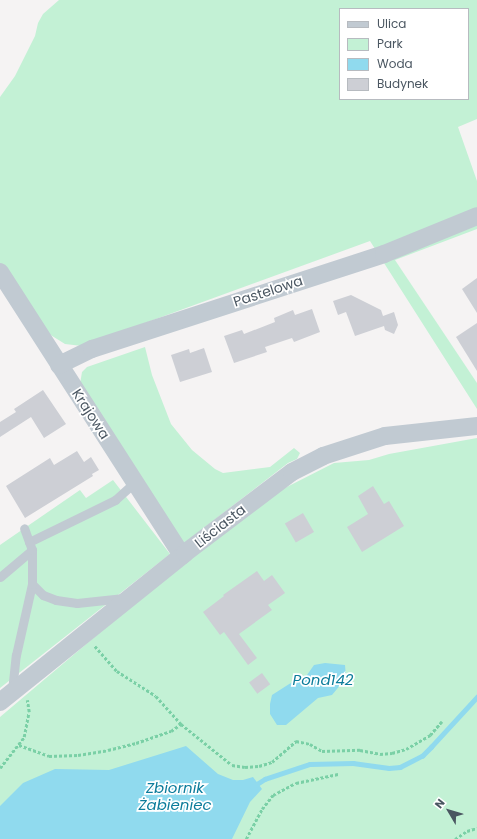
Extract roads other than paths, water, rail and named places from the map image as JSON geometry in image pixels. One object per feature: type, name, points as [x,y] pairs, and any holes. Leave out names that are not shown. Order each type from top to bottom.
[{"type":"street","name":"Pastelowa","points":[[59,364],[92,349],[384,254],[477,216]]},
{"type":"street","name":"Krajowa","points":[[0,272],[182,556]]},
{"type":"street","name":"Liściasta","points":[[12,692],[182,556],[292,472],[323,456],[385,436],[477,426]]},
{"type":"lane","points":[[0,577],[31,546],[114,500],[135,482]]},
{"type":"lane","points":[[12,692],[16,654],[32,584],[31,546],[24,528]]},
{"type":"lane","points":[[32,584],[43,595],[56,600],[76,603],[99,602],[131,597]]},
{"type":"water","name":"Pond142","points":[[325,663],[345,665],[346,678],[332,695],[318,698],[286,725],[277,725],[270,714],[272,695],[297,679],[307,675],[314,665]]},
{"type":"water","name":"Zbiornik Żabieniec","points":[[186,746],[218,774],[233,780],[243,780],[253,777],[262,789],[250,802],[232,839],[0,839],[0,806],[23,783],[55,769],[109,770]]},
{"type":"waterway","points":[[252,787],[265,779],[310,764],[353,763],[389,768],[400,767],[422,756],[477,697]]}]
